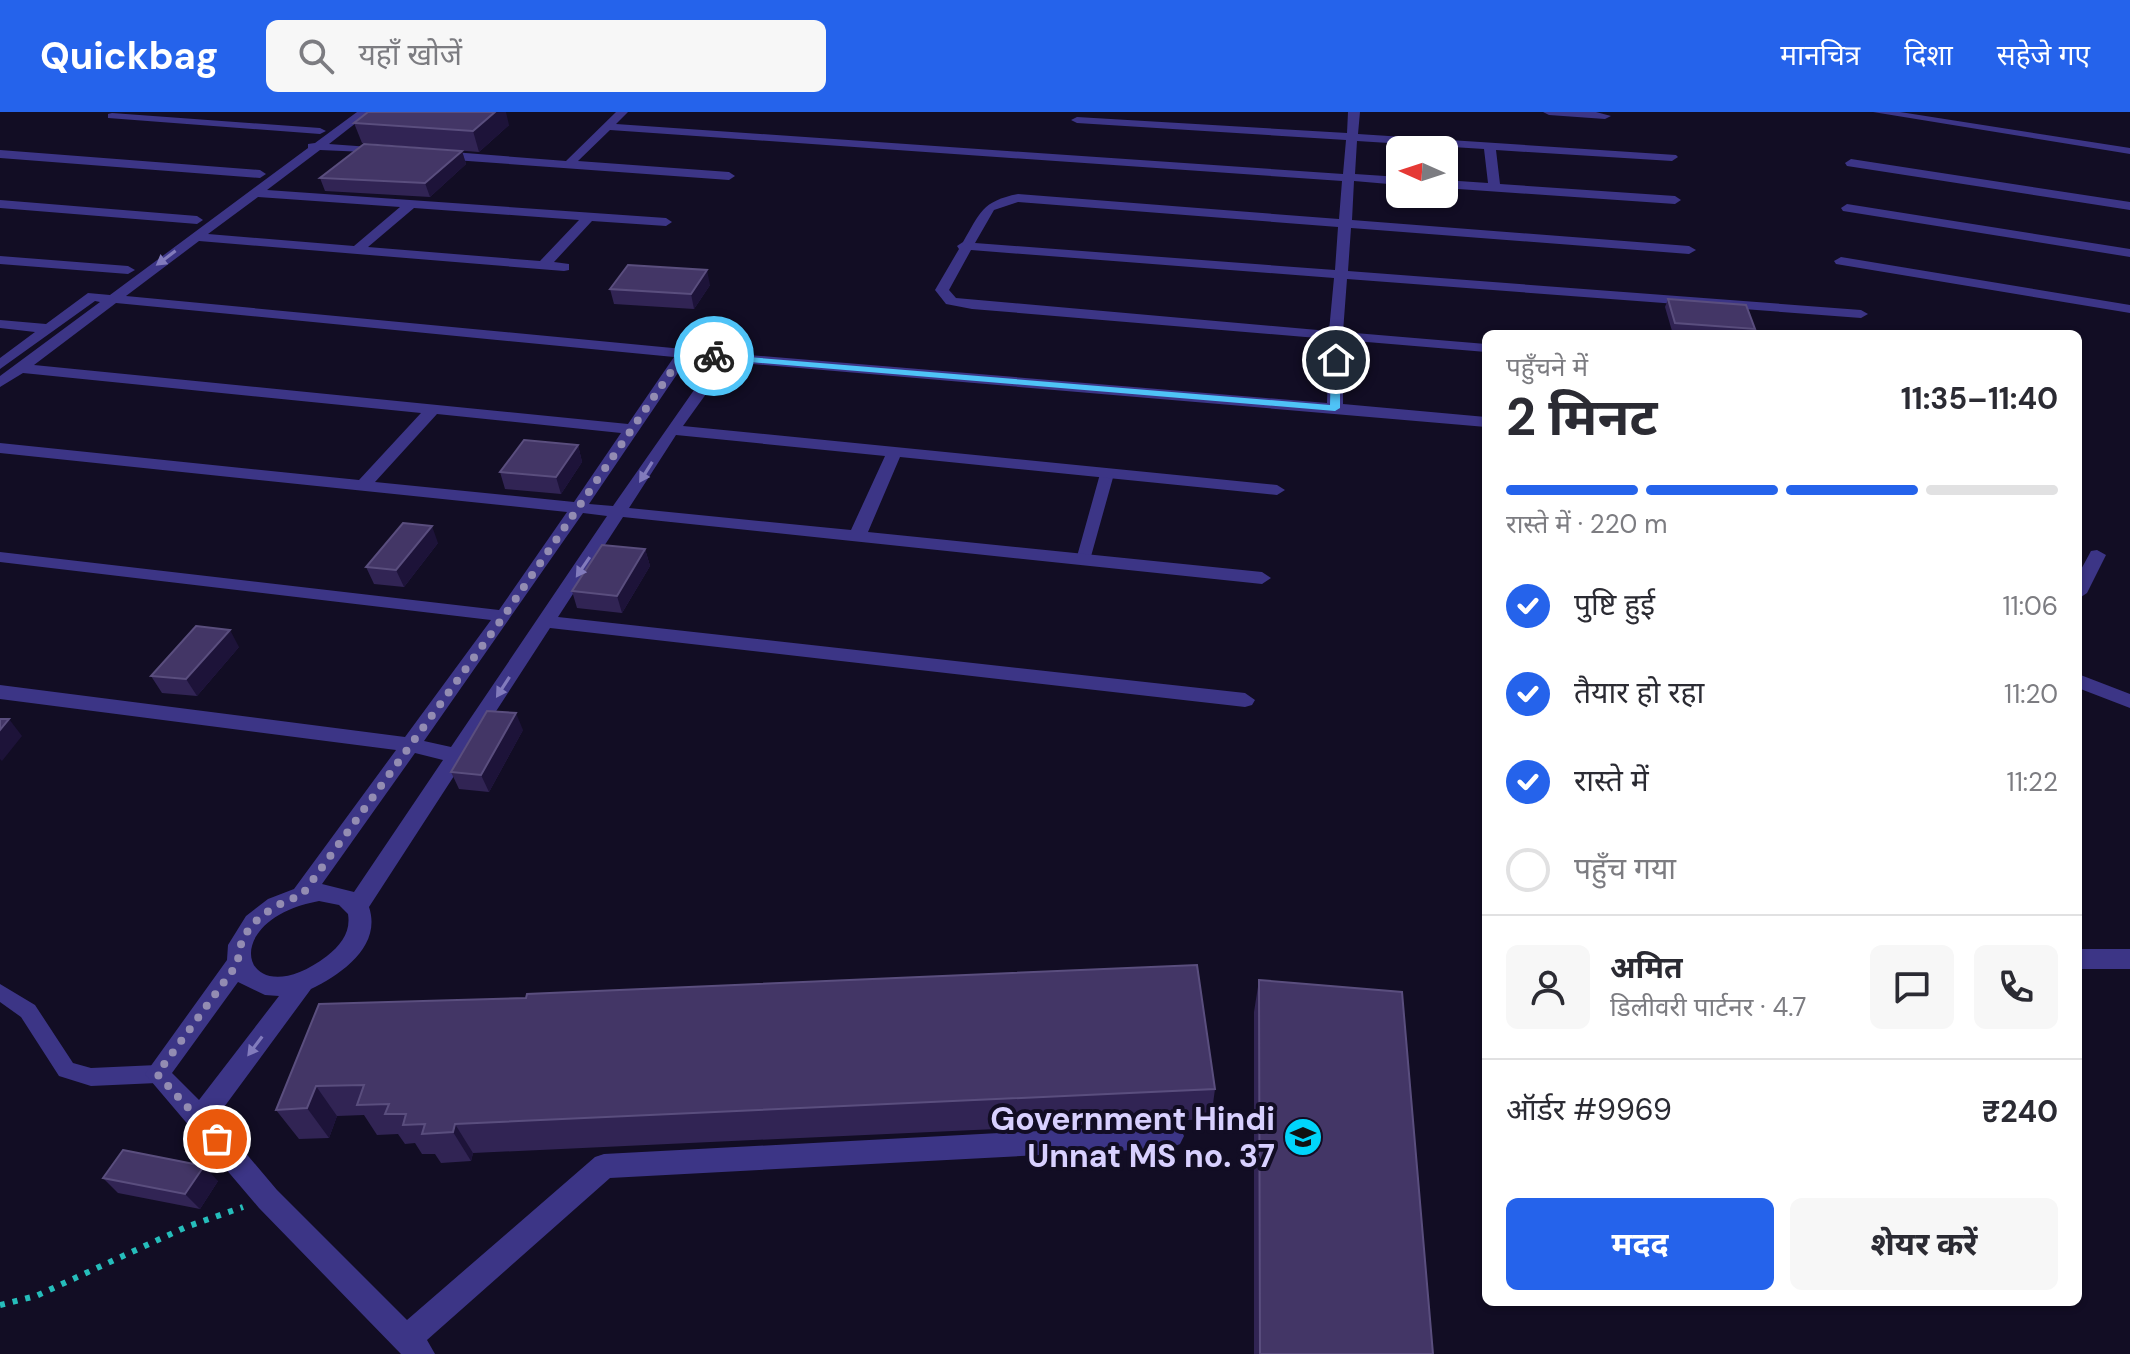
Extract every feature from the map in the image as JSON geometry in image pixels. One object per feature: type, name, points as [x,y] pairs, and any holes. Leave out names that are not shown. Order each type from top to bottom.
[{"type":"street","points":[[0,365],[346,112]]},
{"type":"street","points":[[0,383],[364,112]]},
{"type":"street","points":[[569,164],[622,112]]},
{"type":"street","points":[[1335,408],[1336,336],[1354,112]]},
{"type":"street","points":[[1549,112],[1605,116]]},
{"type":"street","points":[[1879,112],[2130,151]]},
{"type":"street","points":[[112,116],[320,131]]},
{"type":"street","points":[[1077,120],[1672,157]]},
{"type":"street","points":[[609,127],[1386,180]]},
{"type":"street","points":[[300,145],[396,152]]},
{"type":"street","points":[[1490,147],[1494,187]]},
{"type":"street","points":[[0,154],[260,174]]},
{"type":"street","points":[[428,154],[729,176]]},
{"type":"street","points":[[1851,163],[2130,206]]},
{"type":"street","points":[[1458,185],[1675,200]]},
{"type":"street","points":[[254,193],[666,222]]},
{"type":"street","points":[[1482,348],[972,305],[951,301],[942,290],[964,246],[989,208],[1018,198],[1689,250]]},
{"type":"street","points":[[0,204],[197,220]]},
{"type":"street","points":[[357,250],[411,204]]},
{"type":"street","points":[[1847,208],[2130,253]]},
{"type":"street","points":[[544,265],[589,216]]},
{"type":"street","points":[[195,237],[564,267]]},
{"type":"street","points":[[964,246],[1861,314]]},
{"type":"street","points":[[0,260],[128,270]]},
{"type":"street","points":[[1841,261],[2130,309]]},
{"type":"street","points":[[92,297],[725,357],[1482,422]]},
{"type":"street","points":[[0,324],[48,329]]},
{"type":"street","points":[[302,895],[504,616],[684,353]]},
{"type":"street","points":[[357,906],[335,894],[302,895],[276,906],[254,923],[238,950],[238,963],[243,974],[253,982],[267,986],[302,983],[319,976],[348,954],[361,928],[357,906],[620,513],[672,430],[725,357]]},
{"type":"street","points":[[20,368],[630,429]]},
{"type":"street","points":[[363,485],[434,408]]},
{"type":"street","points":[[672,430],[1277,490]]},
{"type":"street","points":[[0,448],[1262,578]]},
{"type":"street","points":[[857,537],[894,453]]},
{"type":"street","points":[[2082,581],[2097,555]]},
{"type":"street","points":[[0,557],[504,616]]},
{"type":"street","points":[[546,622],[1245,700]]},
{"type":"street","points":[[2082,683],[2130,701]]},
{"type":"street","points":[[0,692],[411,745],[457,756]]},
{"type":"street","points":[[2082,959],[2130,959]]},
{"type":"street","points":[[238,963],[157,1074],[268,1199],[414,1347],[604,1166],[1171,1136]]},
{"type":"street","points":[[200,1119],[302,983]]},
{"type":"lane","points":[[1083,560],[1107,474]]},
{"type":"lane","points":[[0,992],[28,1011],[66,1070],[91,1077],[157,1074]]},
{"type":"path","points":[[0,1305],[36,1296],[186,1227],[268,1199]]},
{"type":"building","points":[[368,112],[495,112],[473,131],[354,123]]},
{"type":"building","points":[[364,144],[462,151],[425,183],[320,178]]},
{"type":"building","points":[[628,265],[707,270],[691,294],[610,289]]},
{"type":"building","points":[[1668,299],[1746,305],[1755,329],[1675,323]]},
{"type":"building","points":[[524,440],[578,445],[556,477],[500,472]]},
{"type":"building","points":[[403,523],[432,526],[396,570],[366,567]]},
{"type":"building","points":[[602,545],[645,549],[617,596],[572,591]]},
{"type":"building","points":[[196,626],[230,630],[186,679],[151,676]]},
{"type":"building","points":[[487,711],[516,713],[481,775],[451,772]]},
{"type":"building","points":[[0,719],[9,719],[0,730]]},
{"type":"building","points":[[1197,965],[1215,1089],[455,1124],[453,1132],[422,1134],[425,1124],[403,1125],[406,1114],[385,1114],[389,1104],[357,1105],[364,1085],[316,1086],[307,1108],[276,1110],[319,1004],[526,998],[527,994]]},
{"type":"building","points":[[1259,980],[1402,992],[1433,1354],[1260,1354]]},
{"type":"building","points":[[123,1150],[204,1166],[185,1194],[103,1178]]},
{"type":"way so far","points":[[217,1139],[157,1074],[238,963],[238,950],[244,936],[267,911],[302,895],[504,616],[684,353],[714,356]]},
{"type":"place","name":"Government Hindi Unnat MS no. 37","points":[[1303,1137]]},
{"type":"route","points":[[714,356],[1335,408],[1336,360]]}]
